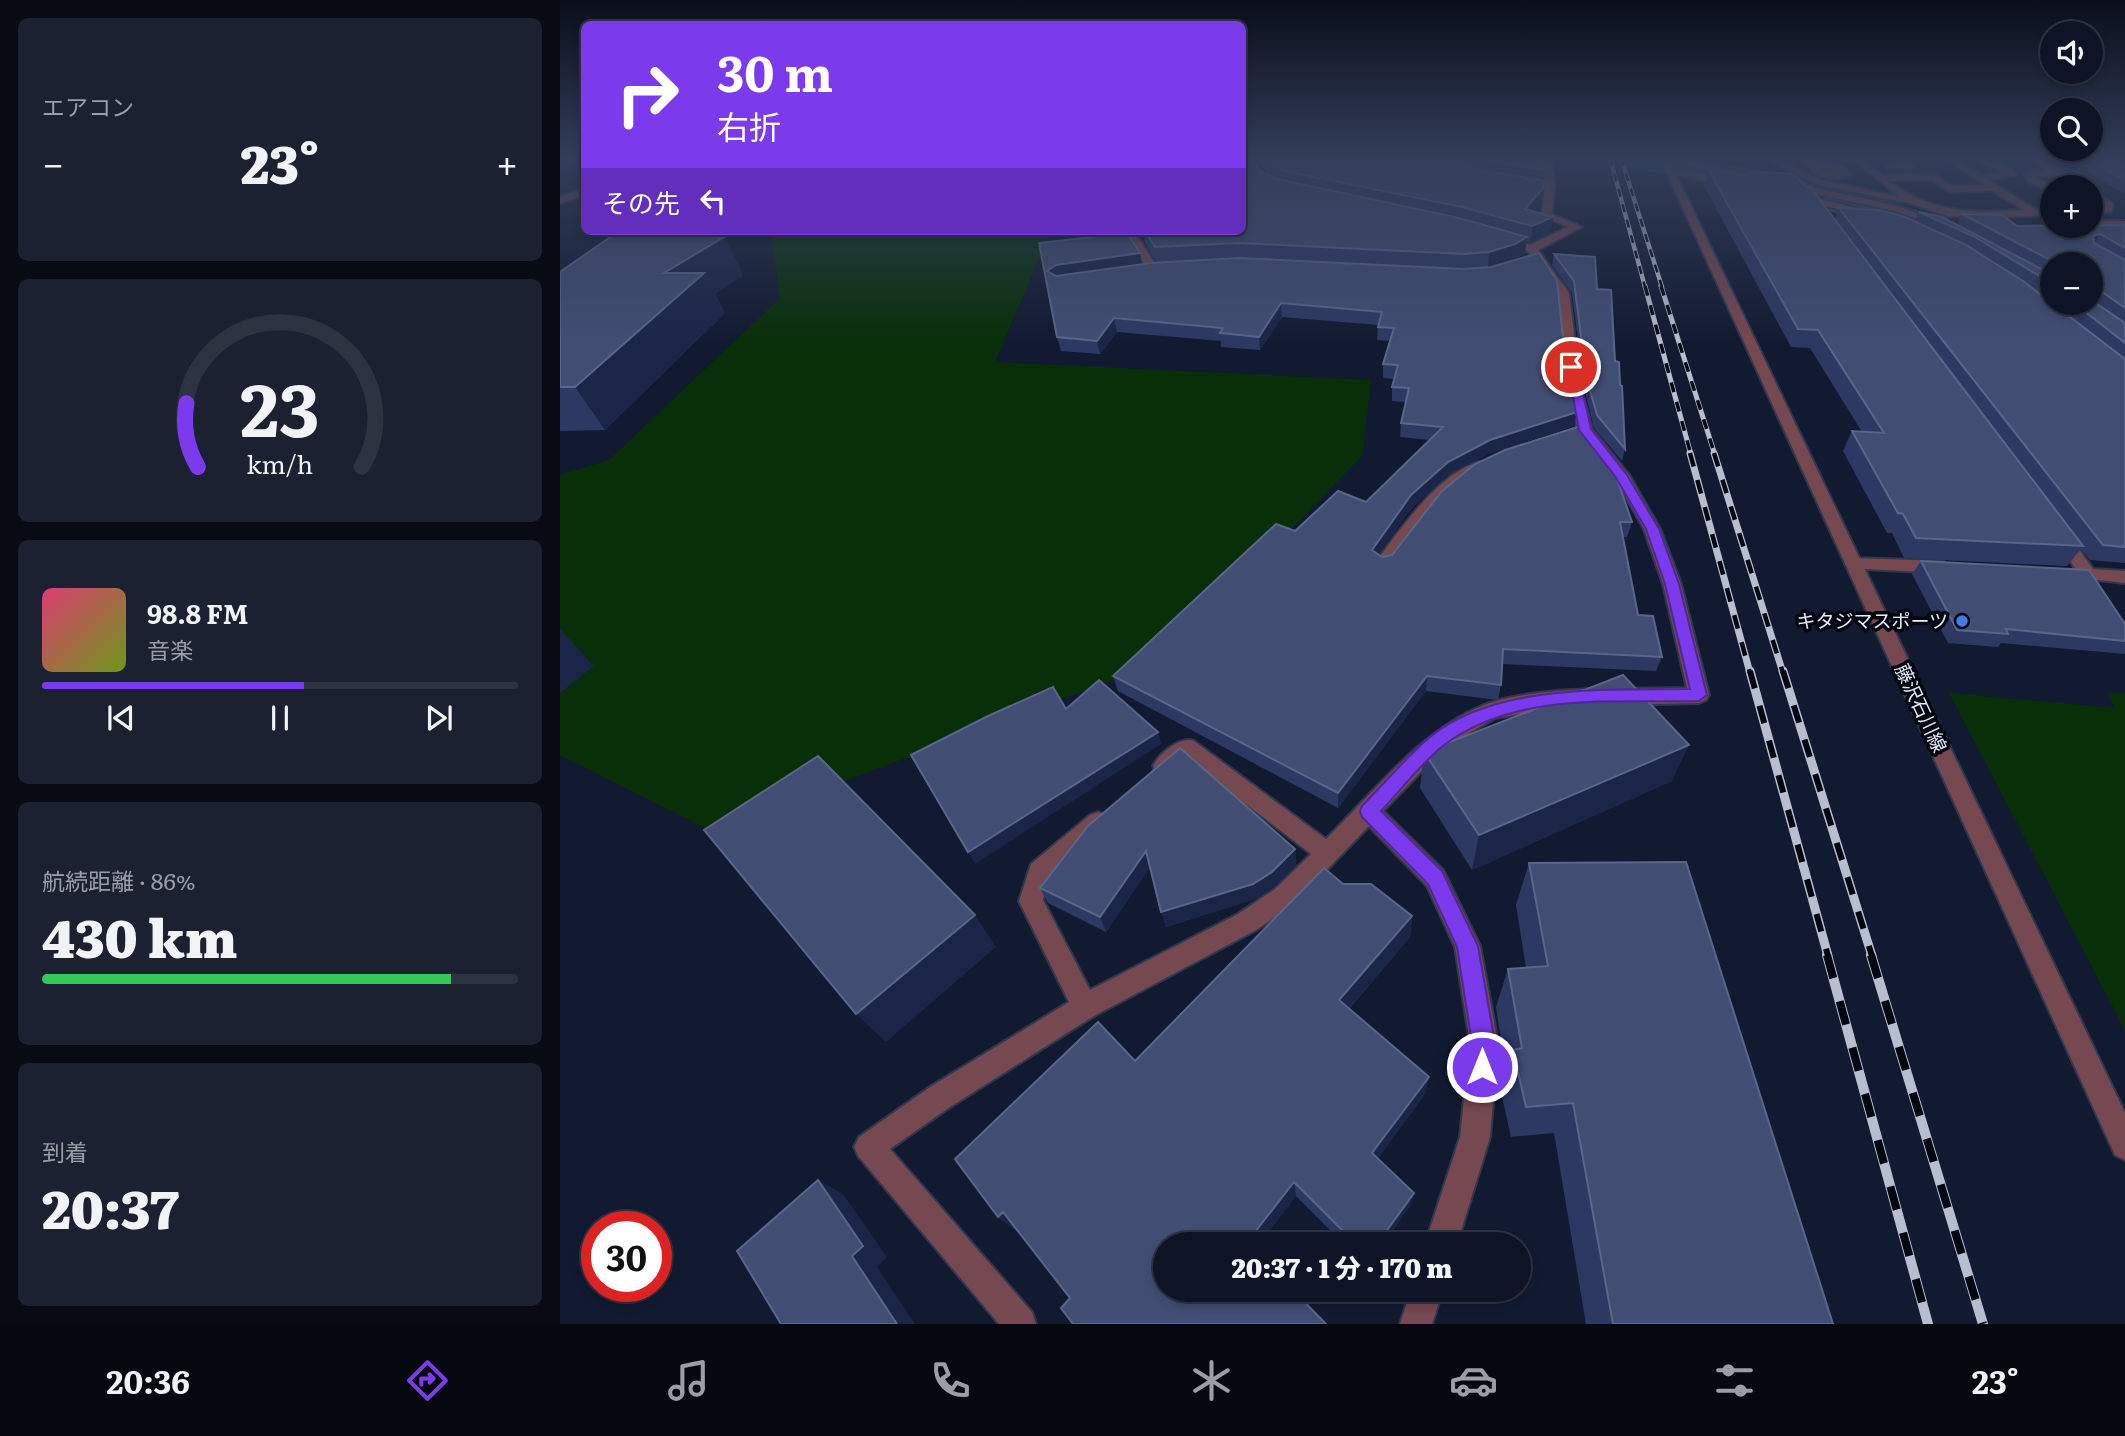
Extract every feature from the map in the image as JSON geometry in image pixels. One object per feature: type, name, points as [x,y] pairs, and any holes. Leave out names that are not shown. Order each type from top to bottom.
[{"type":"street","points":[[1534,256],[1577,227],[1559,220]]},
{"type":"street","name":"藤沢石川線","points":[[1696,220],[2125,1145]]},
{"type":"street","points":[[1924,220],[1952,231]]},
{"type":"street","points":[[1958,220],[1971,225],[2015,226]]},
{"type":"street","points":[[2103,224],[2125,224]]},
{"type":"street","points":[[1020,1324],[869,1147],[940,1097],[1084,1007],[1247,922],[1284,897],[1438,741],[1490,711],[1562,698],[1699,695],[1672,584],[1653,529],[1621,475],[1579,432],[1563,293],[1534,256],[1485,234]]},
{"type":"street","points":[[1131,235],[1148,271],[1167,268]]},
{"type":"street","points":[[1383,564],[1432,502],[1455,480],[1493,462]]},
{"type":"street","points":[[2048,519],[2088,574]]},
{"type":"street","points":[[1854,564],[1956,568]]},
{"type":"street","points":[[2062,573],[2125,577]]},
{"type":"street","points":[[1145,783],[1187,747],[1327,853]]},
{"type":"street","points":[[1084,1007],[1031,901],[1039,871],[1113,809]]},
{"type":"street","points":[[1369,811],[1435,878],[1467,946],[1484,1043],[1475,1137],[1445,1232]]},
{"type":"street","points":[[1416,1324],[1423,1302]]},
{"type":"green space","points":[[771,235],[1049,235],[995,362],[1371,380],[1362,456],[1164,661],[711,831],[560,755],[560,475],[609,460],[780,298]]},
{"type":"green space","points":[[1949,693],[2115,708],[2108,693],[2125,694],[2125,1030]]},
{"type":"building","points":[[1246,220],[1465,220],[1527,237],[1515,244],[1489,252],[1464,254],[1239,243],[1155,247],[1148,235],[1246,235]]},
{"type":"building","points":[[1509,220],[1546,220],[1532,226]]},
{"type":"building","points":[[1736,220],[1835,220],[2083,546],[1916,538],[1903,514],[1898,513],[1852,431],[1884,433],[1818,330],[1798,329]]},
{"type":"building","points":[[1848,220],[1911,220],[1966,245],[2040,294],[2040,315],[2067,315],[2125,359],[2125,547],[2103,545]]},
{"type":"building","points":[[1937,220],[1947,220],[2040,268],[2040,276],[1973,236]]},
{"type":"building","points":[[1973,220],[2009,220],[2017,226],[2040,226],[2040,238],[2093,238],[2094,243],[2125,260],[2125,308],[2103,293],[2103,252],[2040,252],[2040,255]]},
{"type":"building","points":[[2103,225],[2125,225],[2125,248],[2103,236]]},
{"type":"building","points":[[613,235],[724,237],[664,273],[704,273],[575,387],[560,387],[560,272]]},
{"type":"building","points":[[1128,235],[1140,253],[1056,265],[1047,271],[1056,276],[1151,263],[1239,258],[1463,269],[1491,267],[1539,253],[1557,281],[1567,375],[1577,412],[1490,440],[1448,462],[1411,495],[1372,550],[1382,557],[1392,555],[1442,491],[1475,464],[1505,450],[1584,425],[1609,456],[1632,522],[1620,522],[1638,615],[1653,616],[1662,657],[1503,649],[1501,685],[1427,676],[1338,793],[1113,676],[1276,524],[1295,531],[1338,491],[1366,502],[1443,427],[1401,423],[1409,388],[1392,387],[1398,365],[1383,364],[1394,328],[1378,327],[1382,312],[1281,303],[1259,337],[1220,333],[1223,328],[1114,318],[1097,341],[1057,337],[1039,243]]},
{"type":"building","points":[[1554,254],[1595,257],[1597,289],[1611,290],[1615,361],[1619,362],[1622,386],[1625,449],[1597,415],[1586,376],[1574,281]]},
{"type":"building","points":[[2103,308],[2125,323],[2125,343],[2089,315],[2103,315]]},
{"type":"building","points":[[1921,561],[2089,570],[2125,624],[2125,641],[2006,629],[2008,634],[1957,630]]},
{"type":"building","points":[[1623,675],[1689,745],[1479,835],[1424,752]]},
{"type":"building","points":[[1099,680],[1158,732],[968,852],[911,755],[1053,687],[1066,709]]},
{"type":"building","points":[[1180,748],[1295,849],[1272,872],[1253,884],[1161,912],[1146,851],[1100,917],[1040,888],[1088,826]]},
{"type":"building","points":[[818,756],[975,915],[856,1014],[704,830]]},
{"type":"building","points":[[1686,862],[1833,1324],[1613,1324],[1573,1103],[1526,1107],[1513,1050],[1522,1048],[1508,969],[1548,966],[1529,863]]},
{"type":"building","points":[[1324,868],[1343,884],[1371,884],[1412,916],[1339,1000],[1429,1077],[1372,1153],[1414,1193],[1386,1232],[1344,1232],[1294,1182],[1255,1232],[1153,1232],[1153,1302],[1305,1302],[1326,1324],[1073,1324],[1061,1308],[1070,1298],[1003,1212],[998,1217],[955,1159],[1098,1022],[1135,1061]]},
{"type":"building","points":[[818,1180],[863,1246],[852,1256],[897,1324],[781,1324],[737,1251]]},
{"type":"waterway","points":[[1906,220],[1970,247],[2040,289]]},
{"type":"railway","points":[[1627,220],[1645,287]]},
{"type":"railway","points":[[1641,220],[1662,287]]},
{"type":"railway","points":[[1645,286],[1691,455]]},
{"type":"railway","points":[[1661,286],[1715,455]]},
{"type":"railway","points":[[1690,453],[1750,673]]},
{"type":"railway","points":[[1714,453],[1783,673]]},
{"type":"railway","points":[[1750,671],[1828,956]]},
{"type":"railway","points":[[1783,671],[1872,956]]},
{"type":"railway","points":[[1827,955],[1928,1324]]},
{"type":"railway","points":[[1871,955],[1983,1324]]},
{"type":"place","name":"キタジマスポーツ","points":[[1962,621]]},
{"type":"route","points":[[1482,1067],[1484,1043],[1467,946],[1435,878],[1369,811],[1438,741],[1490,711],[1562,698],[1699,695],[1672,584],[1653,529],[1621,475],[1585,430],[1571,367]]}]
